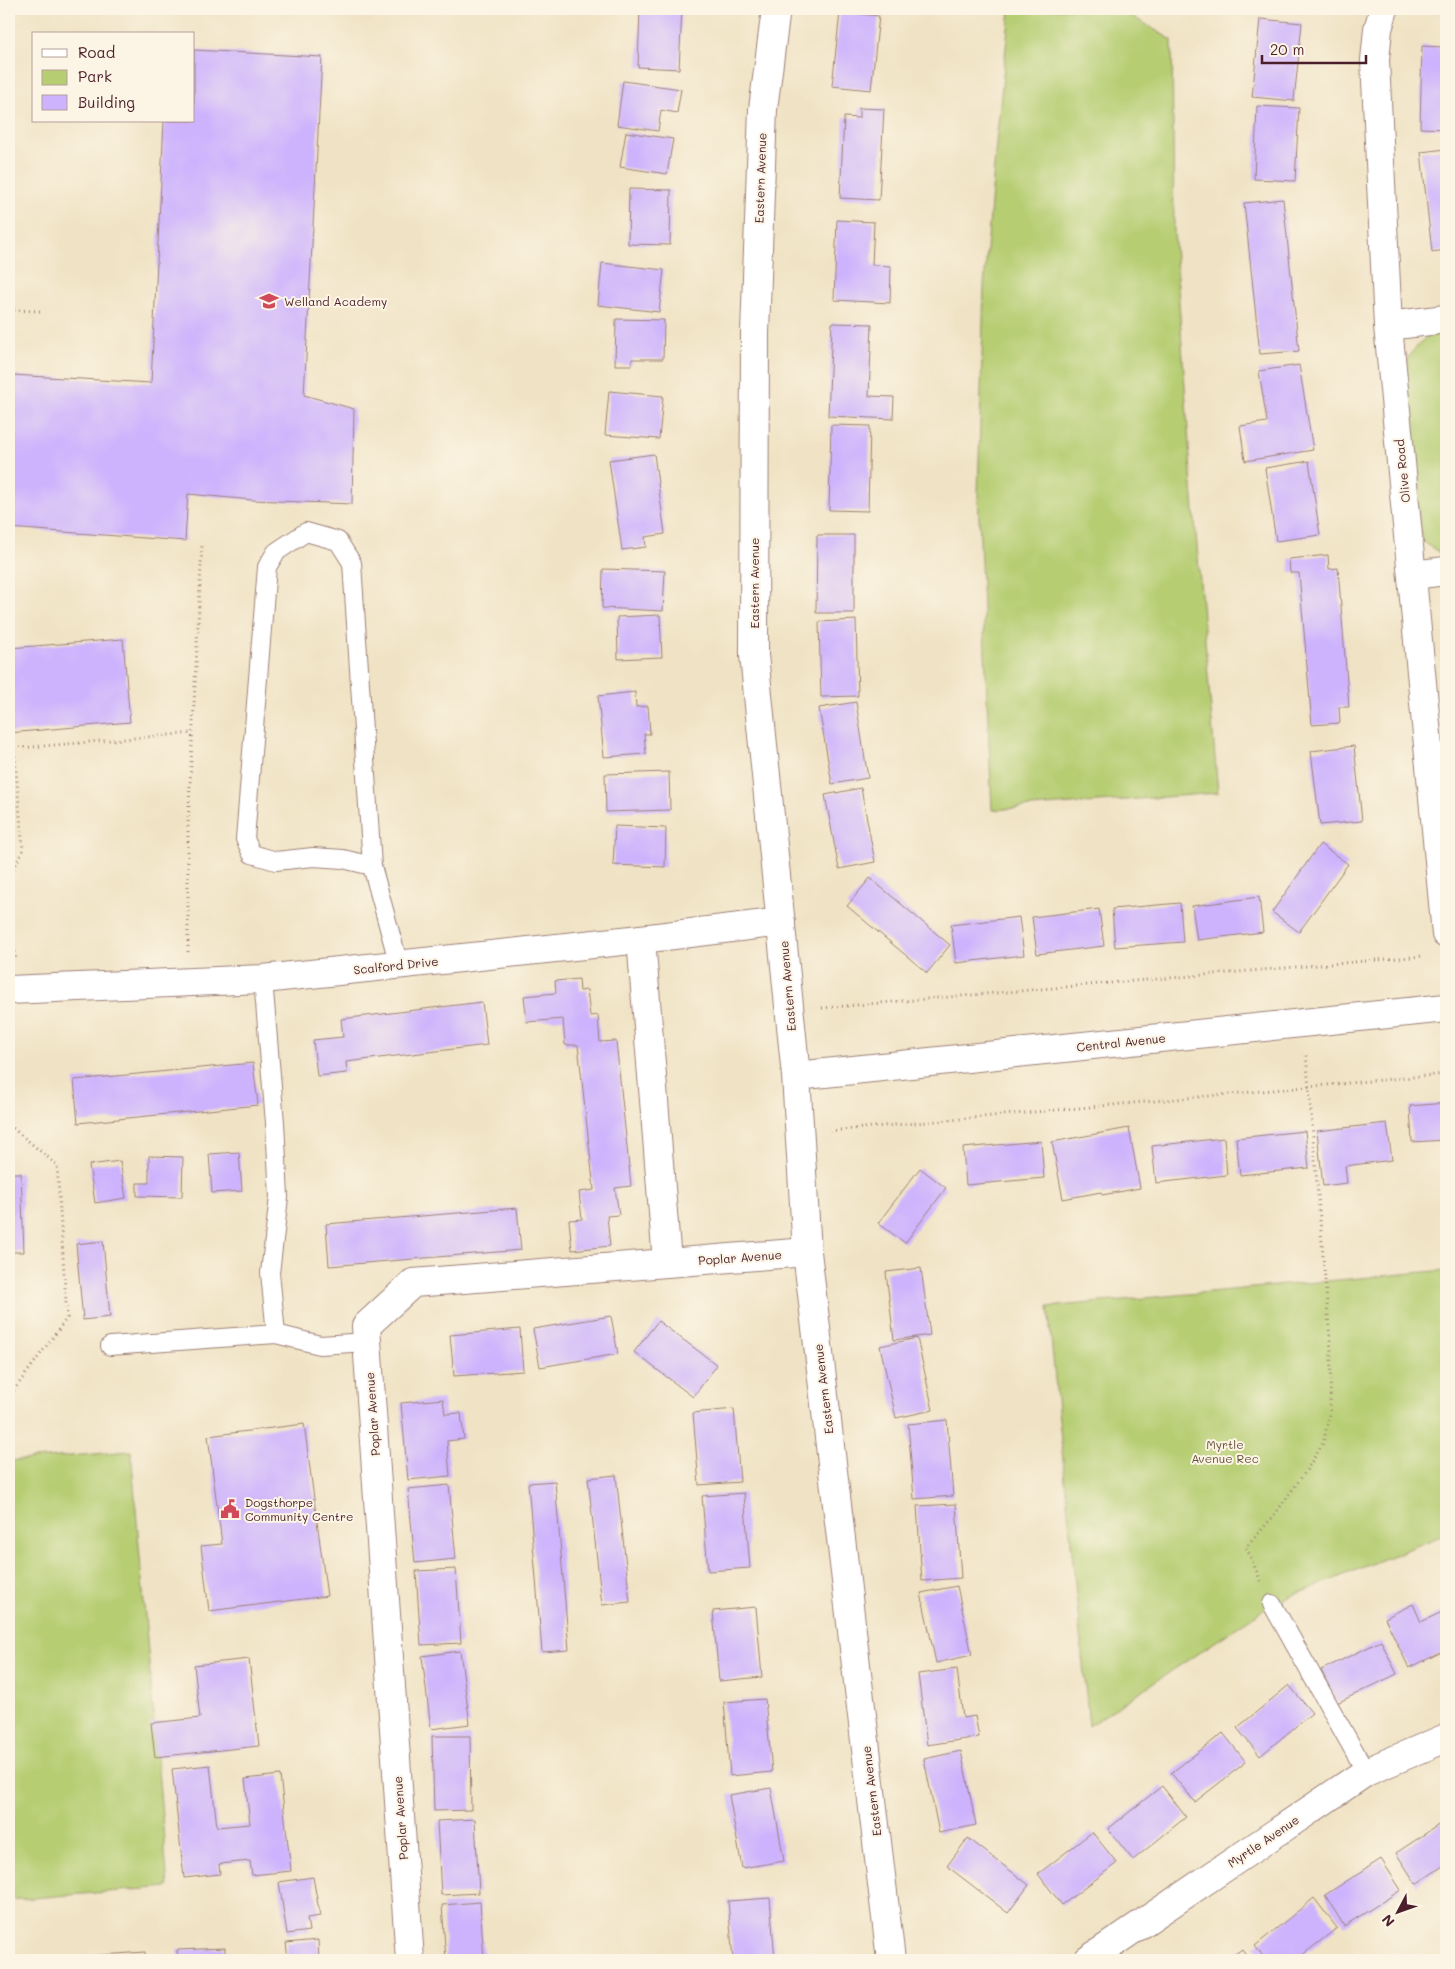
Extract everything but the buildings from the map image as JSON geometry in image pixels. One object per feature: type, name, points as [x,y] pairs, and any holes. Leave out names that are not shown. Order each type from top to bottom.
[{"type":"street","name":"Eastern Avenue","points":[[776,9],[763,109],[754,332],[754,655],[796,1076],[807,1252],[892,1960]]},
{"type":"street","name":"Olive Road","points":[[1384,9],[1378,29],[1375,60],[1388,326],[1446,934]]},
{"type":"street","points":[[1388,326],[1446,319]]},
{"type":"street","points":[[1412,575],[1446,571]]},
{"type":"street","name":"Scalford Drive","points":[[15,990],[263,979],[641,939],[781,922]]},
{"type":"street","points":[[641,939],[667,1262]]},
{"type":"street","name":"Central Avenue","points":[[796,1076],[1446,1008]]},
{"type":"street","name":"Poplar Avenue","points":[[410,1960],[366,1326],[413,1282],[807,1252]]},
{"type":"street","name":"Myrtle Avenue","points":[[1088,1960],[1366,1772],[1446,1738]]},
{"type":"lane","points":[[372,866],[343,858],[313,857],[276,861],[252,854],[245,839],[266,567],[276,552],[306,532],[338,541],[352,562],[372,866],[399,965]]},
{"type":"lane","points":[[263,979],[276,1123],[279,1197],[270,1273],[276,1334]]},
{"type":"lane","points":[[110,1346],[276,1334],[320,1345],[367,1342]]},
{"type":"lane","points":[[1272,1604],[1366,1772]]},
{"type":"path","points":[[9,310],[40,311]]},
{"type":"path","points":[[188,982],[188,825],[202,545]]},
{"type":"path","points":[[9,749],[192,733]]},
{"type":"path","points":[[9,878],[23,850],[14,748]]},
{"type":"path","points":[[9,912],[15,990]]},
{"type":"path","points":[[788,1010],[1427,956]]},
{"type":"path","points":[[1272,1604],[1246,1547],[1272,1518],[1306,1471],[1323,1443],[1330,1413],[1331,1351],[1310,1087],[1302,1023]]},
{"type":"path","points":[[800,1134],[1446,1074]]},
{"type":"path","points":[[9,1125],[57,1165],[68,1318],[9,1397]]},
{"type":"green space","points":[[1010,9],[1120,9],[1172,40],[1174,231],[1192,487],[1218,793],[992,810],[978,495],[984,286]]},
{"type":"green space","points":[[1446,333],[1446,557],[1422,541],[1400,375],[1410,354],[1426,337]]},
{"type":"green space","name":"Myrtle Avenue Rec","points":[[1446,1270],[1446,1534],[1272,1604],[1089,1726],[1048,1307]]},
{"type":"green space","points":[[131,1451],[168,1887],[9,1900],[9,1461]]},
{"type":"place","name":"Welland Academy","points":[[269,301]]},
{"type":"place","name":"Dogsthorpe Community Centre","points":[[230,1509]]}]
